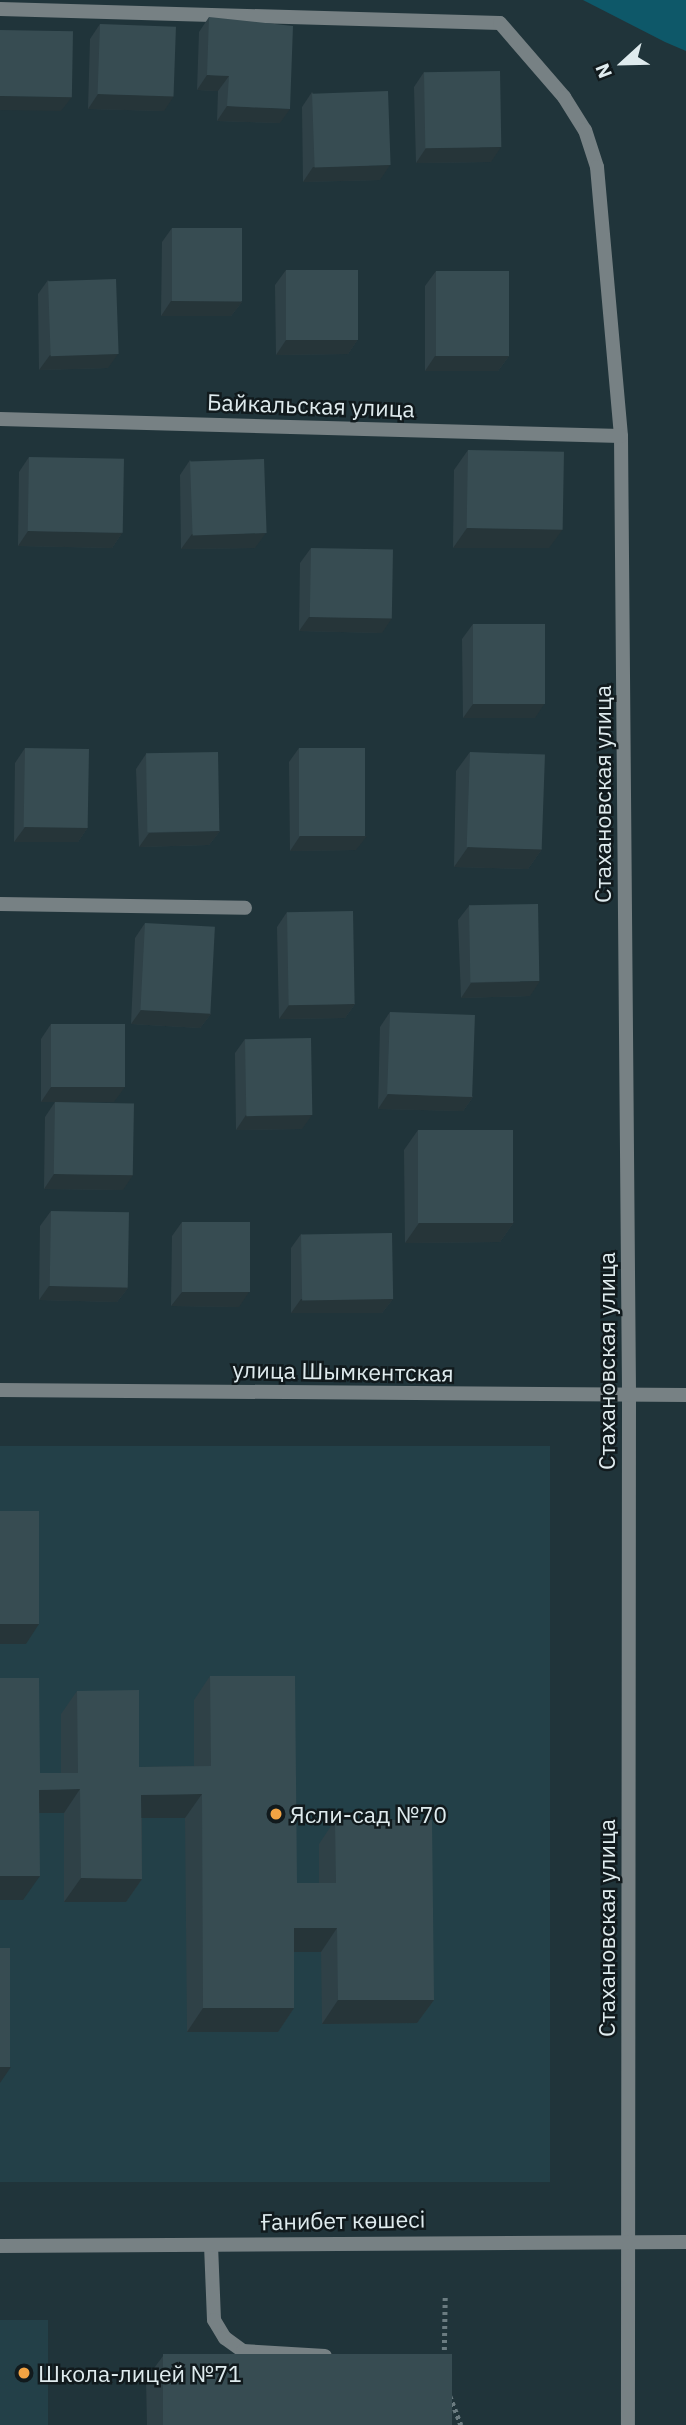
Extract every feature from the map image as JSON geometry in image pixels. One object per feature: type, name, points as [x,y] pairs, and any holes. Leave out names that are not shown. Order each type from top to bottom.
[{"type":"street","name":"Стахановская улица","points":[[0,9],[500,23],[564,97],[585,130],[597,167],[621,436],[629,1396],[628,2425]]},
{"type":"street","name":"Байкальская улица","points":[[0,419],[621,436]]},
{"type":"street","points":[[0,904],[245,908]]},
{"type":"street","name":"улица Шымкентская","points":[[0,1390],[686,1395]]},
{"type":"street","name":"Ғанибет көшесі","points":[[0,2246],[686,2242]]},
{"type":"street","points":[[211,2245],[214,2320],[225,2338],[243,2351],[347,2357]]},
{"type":"path","points":[[444,2364],[445,2296]]},
{"type":"path","points":[[448,2390],[461,2425]]},
{"type":"shaded area","points":[[583,0],[686,0],[686,51],[665,42]]},
{"type":"shaded area","name":"Ясли-сад №70","points":[[0,1446],[550,1446],[550,2182],[0,2182]]},
{"type":"shaded area","name":"Школа-лицей №71","points":[[0,2320],[48,2320],[48,2425],[0,2425]]},
{"type":"building","points":[[209,17],[293,26],[290,109],[227,106],[229,76],[207,75]]},
{"type":"building","points":[[100,24],[176,27],[174,97],[98,94]]},
{"type":"building","points":[[0,30],[73,31],[72,97],[0,96]]},
{"type":"building","points":[[500,71],[501,147],[425,148],[424,72]]},
{"type":"building","points":[[388,91],[391,165],[315,168],[312,94]]},
{"type":"building","points":[[172,228],[242,228],[242,301],[172,301]]},
{"type":"building","points":[[286,270],[358,270],[358,340],[286,340]]},
{"type":"building","points":[[436,271],[509,271],[509,356],[436,356]]},
{"type":"building","points":[[116,279],[119,354],[51,356],[48,281]]},
{"type":"building","points":[[468,450],[564,452],[563,530],[467,528]]},
{"type":"building","points":[[29,457],[124,459],[123,533],[28,531]]},
{"type":"building","points":[[264,459],[267,533],[193,536],[190,462]]},
{"type":"building","points":[[311,548],[393,549],[392,618],[310,617]]},
{"type":"building","points":[[473,624],[545,624],[545,704],[473,704]]},
{"type":"building","points":[[25,748],[89,749],[88,828],[24,827]]},
{"type":"building","points":[[299,748],[365,748],[365,836],[299,836]]},
{"type":"building","points":[[218,752],[219,831],[147,832],[146,753]]},
{"type":"building","points":[[470,752],[545,755],[542,850],[467,847]]},
{"type":"building","points":[[538,904],[539,981],[470,982],[469,905]]},
{"type":"building","points":[[353,911],[355,1004],[289,1005],[287,912]]},
{"type":"building","points":[[145,923],[215,927],[210,1014],[140,1010]]},
{"type":"building","points":[[390,1012],[475,1015],[472,1097],[387,1094]]},
{"type":"building","points":[[51,1024],[125,1024],[125,1087],[51,1087]]},
{"type":"building","points":[[311,1038],[312,1115],[246,1116],[245,1039]]},
{"type":"building","points":[[55,1102],[134,1103],[133,1175],[54,1174]]},
{"type":"building","points":[[418,1130],[513,1130],[513,1223],[418,1223]]},
{"type":"building","points":[[51,1211],[129,1212],[128,1287],[50,1286]]},
{"type":"building","points":[[182,1222],[250,1222],[250,1292],[182,1292]]},
{"type":"building","points":[[392,1233],[393,1299],[302,1301],[301,1235]]},
{"type":"building","points":[[0,1511],[39,1511],[39,1624],[0,1624]]},
{"type":"building","points":[[210,1676],[295,1676],[297,1883],[336,1883],[335,1820],[432,1820],[434,2000],[338,2000],[337,1928],[294,1928],[294,2008],[203,2008],[202,1794],[141,1795],[142,1879],[81,1878],[80,1789],[39,1790],[40,1876],[0,1876],[0,1678],[39,1678],[40,1773],[78,1773],[77,1691],[139,1690],[139,1767],[211,1766]]},
{"type":"building","points":[[0,1948],[10,1948],[10,2067],[0,2067]]},
{"type":"building","points":[[163,2354],[452,2354],[452,2425],[163,2425]]},
{"type":"place","name":"Ясли-сад №70","points":[[276,1814]]},
{"type":"place","name":"Школа-лицей №71","points":[[24,2373]]}]
